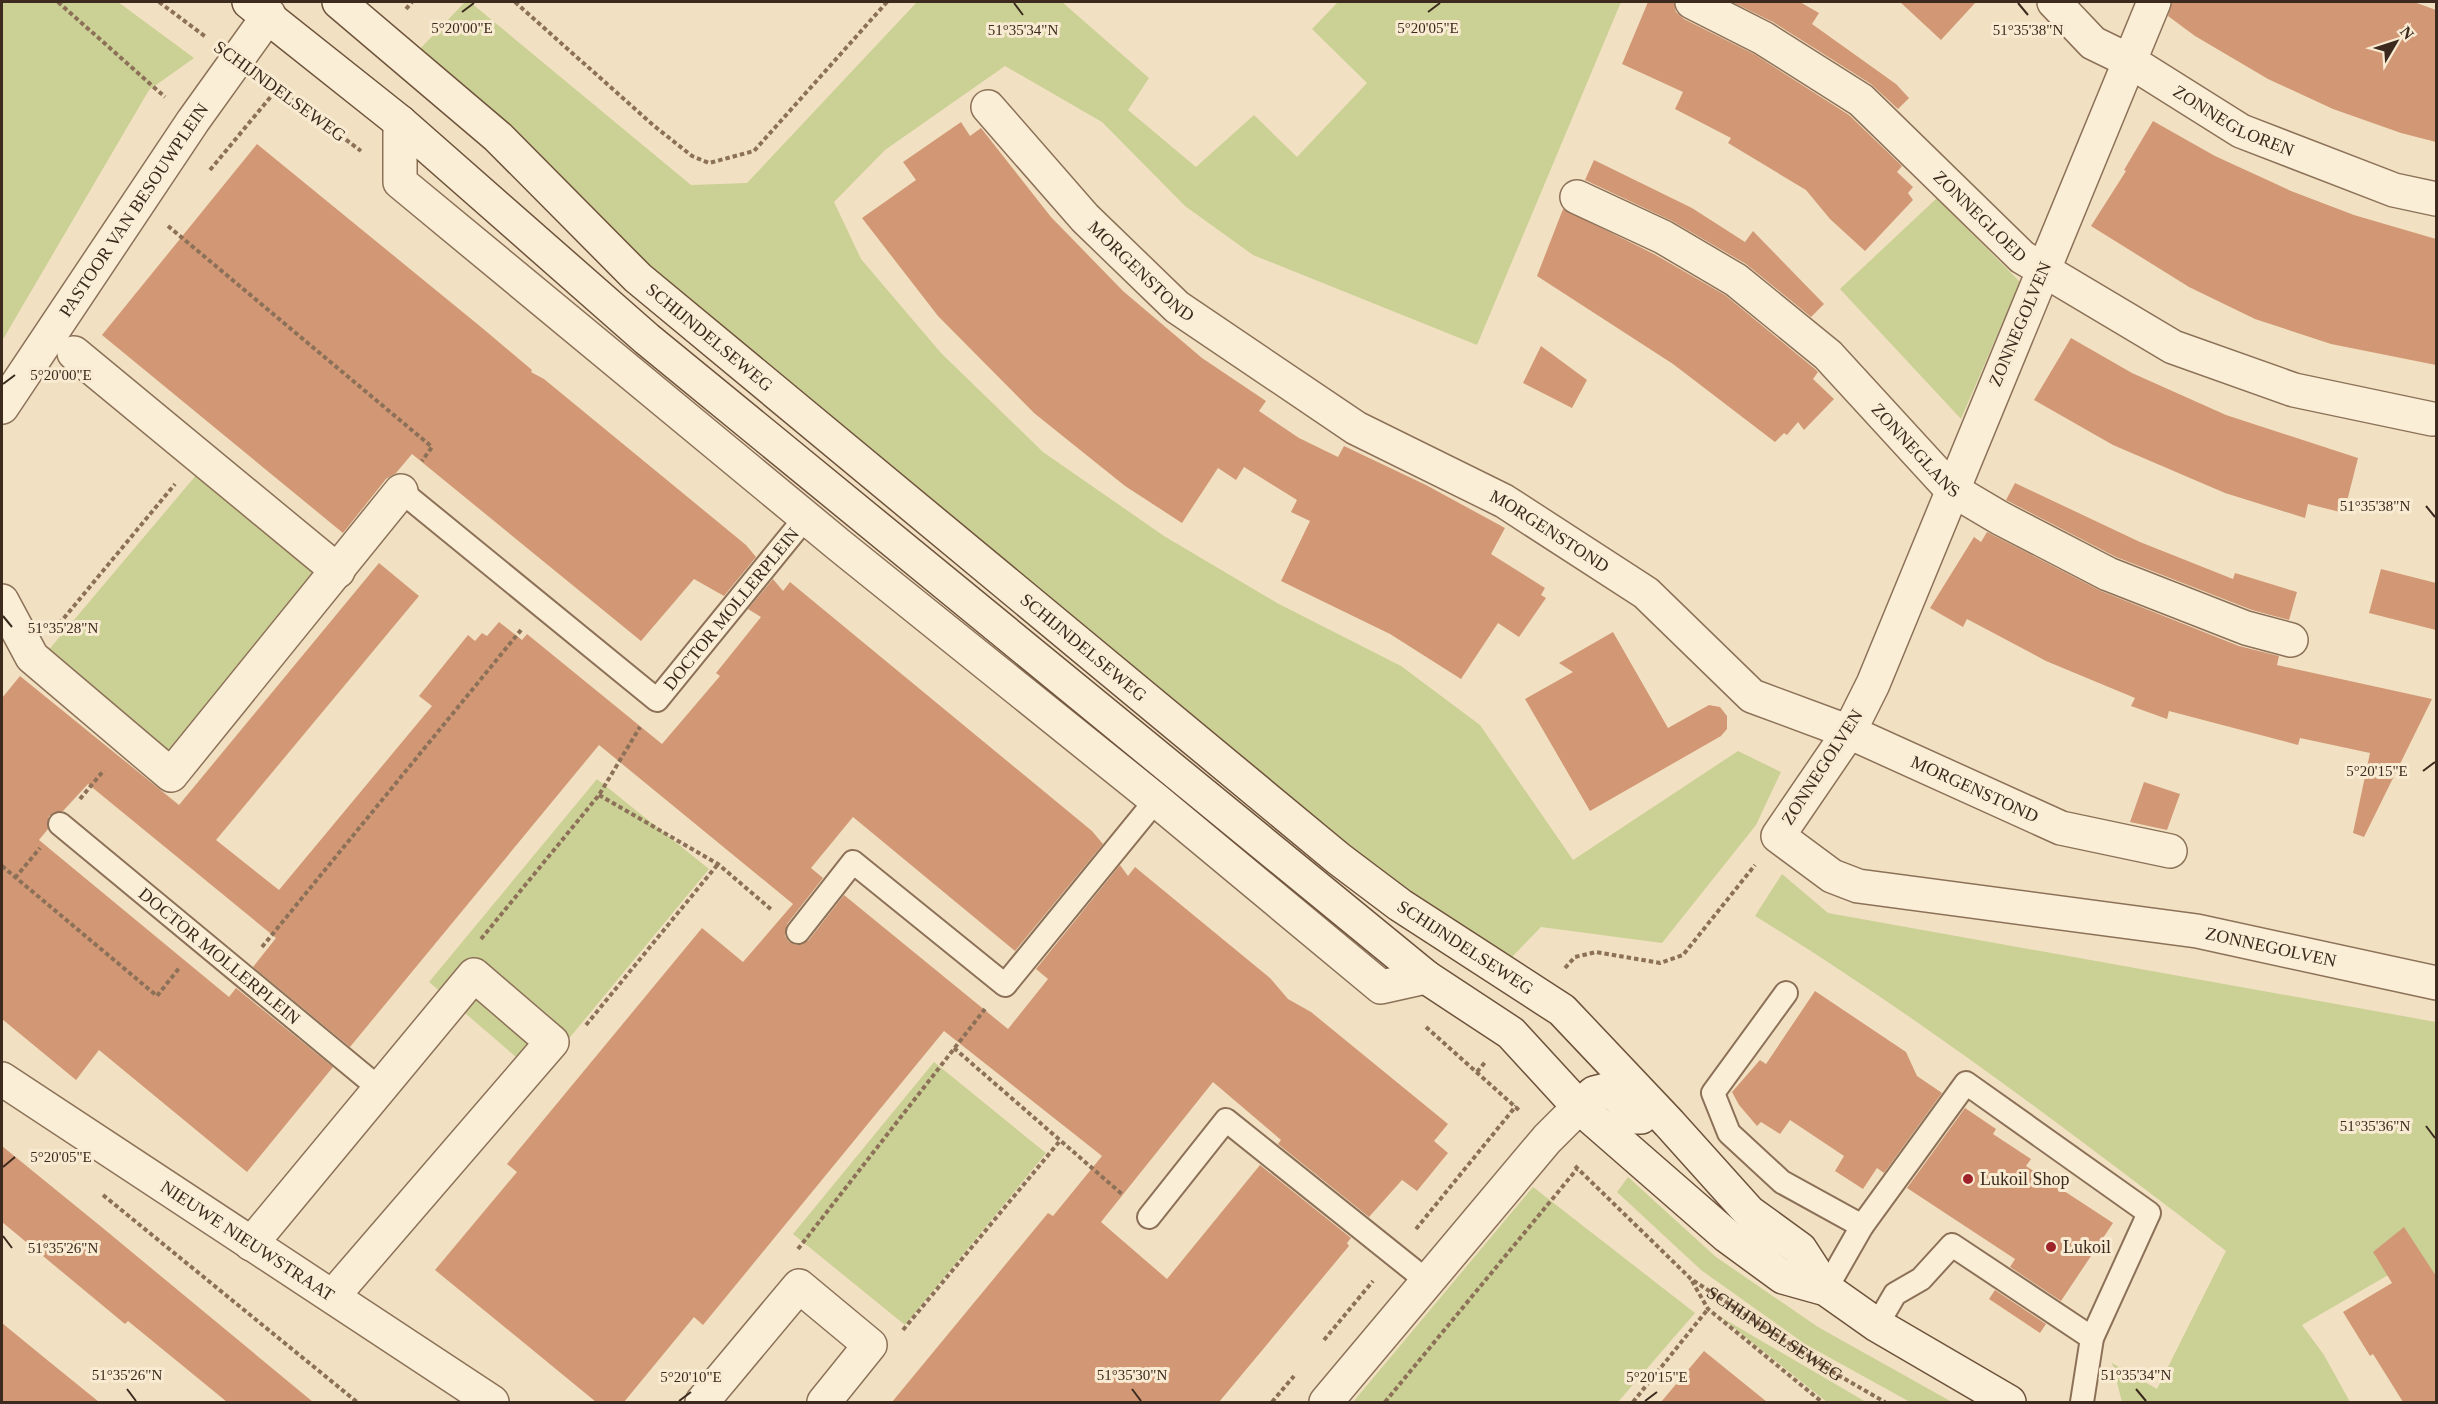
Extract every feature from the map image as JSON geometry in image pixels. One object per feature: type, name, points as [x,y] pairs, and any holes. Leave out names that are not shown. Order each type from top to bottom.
[{"type":"street","name":"SCHIJNDELSEWEG","points":[[339,2],[498,137],[638,278],[1329,852],[1400,904],[1562,1010],[1749,1212],[1800,1249],[1826,1289]]},
{"type":"street","name":"ZONNEGLOED","points":[[1692,2],[1763,38],[1861,100],[2022,257],[2174,347],[2294,390],[2432,419]]},
{"type":"street","name":"ZONNEGLOREN","points":[[2054,2],[2093,43],[2128,60],[2241,131],[2394,190],[2436,199]]},
{"type":"street","name":"ZONNEGOLVEN","points":[[2154,2],[1951,489],[1873,684],[1849,732],[1778,836],[1832,876],[1858,886],[2197,931],[2436,983]]},
{"type":"street","name":"PASTOOR VAN BESOUWPLEIN","points":[[2,407],[193,121],[237,60],[259,8]]},
{"type":"street","name":"SCHIJNDELSEWEG","points":[[259,8],[400,122],[657,346],[1426,977],[1511,1033],[1579,1107],[1736,1243],[1783,1277],[1826,1289],[1877,1325],[2009,1402]]},
{"type":"street","name":"MORGENSTOND","points":[[988,106],[1085,218],[1177,307],[1356,428],[1504,501],[1646,593],[1752,696],[1849,732],[2061,828],[2170,852]]},
{"type":"street","points":[[400,122],[400,182],[806,517],[1156,800],[1381,987],[1426,977]]},
{"type":"street","name":"ZONNEGLANS","points":[[1577,197],[1663,237],[1736,280],[1828,355],[1951,489],[2000,518],[2108,574],[2246,628],[2291,640]]},
{"type":"street","points":[[74,353],[338,571]]},
{"type":"street","points":[[2,601],[32,657],[171,775],[401,491]]},
{"type":"street","points":[[251,1244],[474,975],[552,1042],[333,1296]]},
{"type":"street","name":"NIEUWE NIEUWSTRAAT","points":[[2,1079],[492,1402]]},
{"type":"street","points":[[1326,1402],[1547,1139],[1594,1093],[1606,1090],[1617,1095],[1636,1117],[1669,1123]]},
{"type":"street","points":[[702,1402],[799,1286],[870,1345],[825,1402]]},
{"type":"lane","name":"DOCTOR MOLLERPLEIN","points":[[401,491],[657,700],[806,517]]},
{"type":"lane","points":[[798,932],[853,862],[1005,985],[1156,800]]},
{"type":"lane","name":"DOCTOR MOLLERPLEIN","points":[[60,824],[380,1089]]},
{"type":"lane","points":[[1786,993],[1713,1093],[1728,1133],[1782,1182],[1862,1226]]},
{"type":"lane","points":[[1826,1289],[1862,1226],[1966,1083],[2149,1213],[2092,1338],[2082,1402]]},
{"type":"lane","points":[[1149,1217],[1226,1120],[1427,1281]]},
{"type":"lane","points":[[1877,1325],[1895,1294],[1921,1279],[1952,1245],[2092,1338]]},
{"type":"path","points":[[58,2],[193,121]]},
{"type":"path","name":"SCHIJNDELSEWEG","points":[[159,2],[319,117],[400,182]]},
{"type":"path","points":[[515,2],[653,125],[692,156],[709,163],[754,151],[887,2]]},
{"type":"path","points":[[166,224],[432,447],[401,491]]},
{"type":"path","points":[[32,657],[198,455]]},
{"type":"path","points":[[241,974],[541,605]]},
{"type":"path","name":"DOCTOR MOLLERPLEIN","points":[[474,975],[461,963],[599,795],[657,700]]},
{"type":"path","points":[[599,795],[718,864],[798,932]]},
{"type":"path","points":[[1542,996],[1575,957],[1596,952],[1660,963],[1683,955],[1778,836]]},
{"type":"path","points":[[552,1042],[563,1053],[718,864]]},
{"type":"path","points":[[2,866],[157,996],[201,940]]},
{"type":"path","points":[[799,1286],[798,1247],[1005,985]]},
{"type":"path","name":"SCHIJNDELSEWEG","points":[[1425,1025],[1477,1072],[1691,1279],[1833,1372],[1885,1402]]},
{"type":"path","points":[[1477,1072],[1511,1033]]},
{"type":"path","points":[[954,1048],[1059,1142],[1149,1217]]},
{"type":"path","points":[[870,1345],[906,1328],[1059,1142]]},
{"type":"path","points":[[1385,1402],[1577,1169]]},
{"type":"path","points":[[102,1194],[357,1402]]},
{"type":"path","points":[[1691,1279],[1708,1310],[1822,1402]]},
{"type":"path","points":[[1633,1402],[1708,1310]]},
{"type":"green space","points":[[2,2],[118,2],[194,58],[149,90],[2,341]]},
{"type":"green space","points":[[465,2],[470,2],[691,185],[747,183],[917,2],[1062,2],[1149,78],[1128,110],[1196,167],[1254,115],[1297,157],[1367,83],[1312,29],[1338,2],[1621,2],[1477,345],[1253,255],[1185,206],[1102,122],[1005,66],[885,150],[834,202],[861,259],[941,353],[1043,452],[1164,536],[1277,603],[1401,666],[1480,725],[1573,860],[1738,751],[1781,772],[1756,825],[1662,943],[1541,927],[1512,957],[1396,886],[668,293],[417,52]]},
{"type":"green space","points":[[1937,198],[2020,282],[1961,419],[1840,289]]},
{"type":"green space","points":[[198,473],[322,578],[164,764],[41,659]]},
{"type":"green space","points":[[597,779],[709,869],[538,1076],[429,982]]},
{"type":"green space","points":[[1782,874],[1828,913],[2436,1022],[2436,1283],[2421,1256],[2302,1325],[2324,1355],[2350,1402],[2122,1402],[2112,1363],[2157,1389],[2226,1251],[2053,1120],[1877,994],[1755,916]]},
{"type":"green space","points":[[934,1062],[1046,1153],[905,1325],[793,1234]]},
{"type":"green space","points":[[1628,1177],[1716,1257],[1818,1327],[1952,1402],[1910,1402],[1805,1344],[1701,1270],[1617,1192]]},
{"type":"green space","points":[[1533,1187],[1695,1313],[1618,1402],[1353,1402]]},
{"type":"green space","points":[[1719,1316],[1866,1402],[1827,1402]]},
{"type":"building","points":[[1648,2],[1674,2],[1676,12],[1684,19],[1754,54],[1849,115],[1902,166],[1897,172],[1913,187],[1908,193],[1913,200],[1865,251],[1830,219],[1806,190],[1728,143],[1731,138],[1675,109],[1683,92],[1622,64]]},
{"type":"building","points":[[1732,2],[1800,2],[1819,13],[1812,24],[1896,84],[1909,98],[1898,109],[1871,84],[1773,22]]},
{"type":"building","points":[[1900,2],[1976,2],[1941,40]]},
{"type":"building","points":[[2172,2],[2414,2],[2436,10],[2436,142],[2401,133],[2333,109],[2268,79],[2195,36],[2168,16]]},
{"type":"building","points":[[2153,121],[2215,156],[2291,191],[2354,215],[2436,239],[2436,365],[2331,344],[2255,319],[2189,287],[2091,226],[2126,171],[2124,170]]},
{"type":"building","points":[[961,122],[970,136],[981,128],[1051,217],[1123,291],[1202,358],[1266,401],[1259,411],[1299,438],[1338,457],[1344,446],[1426,485],[1505,528],[1491,554],[1545,588],[1541,595],[1546,598],[1519,637],[1498,623],[1461,679],[1390,634],[1281,581],[1310,521],[1291,512],[1297,500],[1244,467],[1236,480],[1218,468],[1182,523],[1125,486],[1034,413],[938,316],[862,218],[916,180],[903,162]]},
{"type":"building","points":[[257,144],[481,327],[532,370],[531,372],[544,379],[746,545],[756,557],[724,596],[694,579],[641,641],[412,454],[396,473],[386,479],[343,533],[102,335]]},
{"type":"building","points":[[1594,160],[1692,208],[1745,242],[1753,231],[1824,304],[1811,317],[1746,264],[1672,221],[1585,180]]},
{"type":"building","points":[[1563,209],[1654,254],[1725,295],[1815,369],[1818,372],[1813,379],[1834,399],[1804,430],[1798,422],[1787,435],[1784,433],[1775,442],[1673,364],[1537,276]]},
{"type":"building","points":[[2071,338],[2132,373],[2226,415],[2358,458],[2344,513],[2308,504],[2305,518],[2225,493],[2113,445],[2034,400]]},
{"type":"building","points":[[1541,346],[1587,380],[1572,408],[1523,383]]},
{"type":"building","points":[[2015,483],[2140,542],[2233,579],[2235,573],[2297,592],[2289,620],[2252,610],[2116,557],[2006,500]]},
{"type":"building","points":[[1987,532],[2101,591],[2239,646],[2279,656],[2277,665],[2432,699],[2364,837],[2353,833],[2370,753],[2300,738],[2298,745],[2169,711],[2167,719],[2131,706],[2135,698],[2046,661],[1967,619],[1963,627],[1930,608],[1974,537],[1981,542]]},
{"type":"building","points":[[379,563],[419,596],[216,840],[279,890],[432,706],[419,696],[468,635],[475,641],[482,633],[487,636],[499,622],[522,640],[527,634],[662,744],[720,676],[716,673],[761,617],[748,609],[773,579],[783,591],[790,582],[1092,831],[1103,844],[1015,951],[853,817],[811,868],[823,878],[787,924],[785,936],[789,942],[797,945],[808,941],[844,895],[1008,1029],[1048,979],[1036,969],[1120,865],[1128,876],[1135,867],[1270,978],[1288,999],[1311,1012],[1448,1124],[1434,1141],[1448,1153],[1417,1191],[1402,1180],[1369,1217],[1278,1144],[1281,1140],[1213,1082],[1101,1222],[1167,1279],[1260,1165],[1351,1238],[1347,1243],[1349,1246],[1219,1402],[892,1402],[1048,1213],[1053,1216],[1102,1156],[944,1031],[703,1325],[694,1317],[624,1402],[596,1402],[435,1270],[517,1172],[507,1164],[702,928],[743,962],[793,904],[599,745],[350,1047],[253,967],[276,938],[88,784],[63,811],[49,816],[48,829],[39,840],[229,997],[236,988],[333,1067],[247,1172],[99,1050],[76,1080],[2,1019],[2,698],[20,676],[179,805]]},
{"type":"building","points":[[2381,569],[2436,583],[2436,630],[2369,613]]},
{"type":"building","points":[[1613,632],[1668,728],[1709,705],[1720,707],[1727,716],[1727,729],[1721,736],[1590,811],[1525,699],[1573,672],[1559,663]]},
{"type":"building","points":[[2144,782],[2180,794],[2167,830],[2130,822]]},
{"type":"building","points":[[1815,991],[1906,1052],[1917,1076],[1942,1093],[1884,1173],[1877,1168],[1863,1189],[1835,1171],[1844,1156],[1790,1120],[1780,1134],[1761,1122],[1757,1126],[1739,1105],[1732,1092],[1760,1060],[1766,1064]]},
{"type":"building","points":[[1965,1108],[1996,1129],[1993,1134],[2031,1159],[2026,1166],[2113,1223],[2061,1301],[2010,1267],[2015,1259],[1907,1188]]},
{"type":"building","points":[[2,1146],[313,1402],[227,1402],[128,1321],[125,1324],[2,1222]]},
{"type":"building","points":[[2404,1227],[2436,1276],[2436,1402],[2403,1402],[2373,1354],[2370,1356],[2343,1312],[2392,1283],[2373,1252]]},
{"type":"building","points":[[1995,1290],[2046,1324],[2040,1333],[1989,1299]]},
{"type":"building","points":[[2,1323],[46,1359],[99,1402],[2,1402]]},
{"type":"building","points":[[1704,1351],[1767,1402],[1661,1402]]},
{"type":"place","name":"Lukoil Shop","points":[[1968,1179]]},
{"type":"place","name":"Lukoil","points":[[2051,1247]]}]
